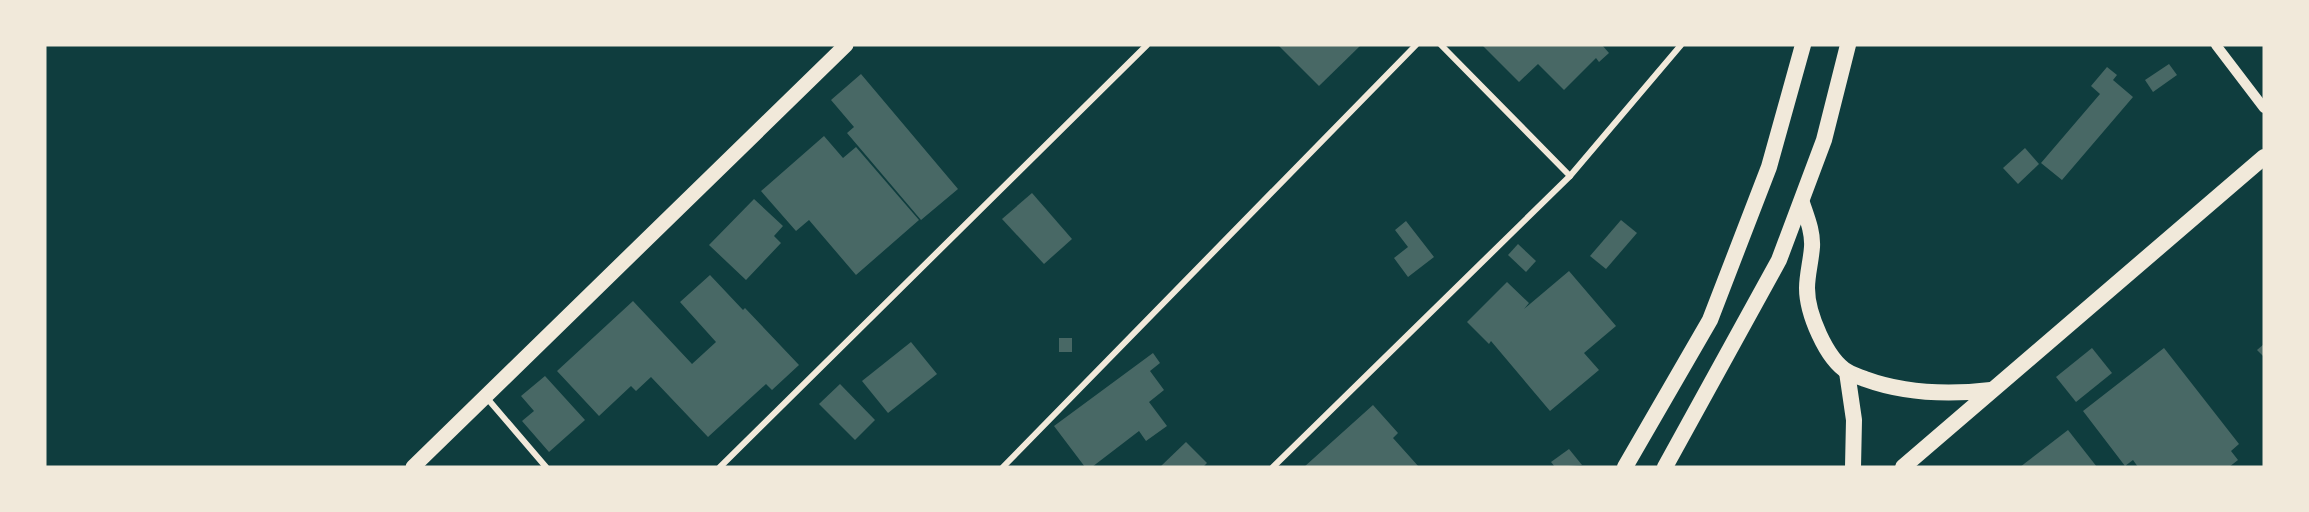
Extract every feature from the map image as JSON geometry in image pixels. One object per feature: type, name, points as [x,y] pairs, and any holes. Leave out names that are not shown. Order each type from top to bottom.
[{"type":"highway","points":[[1625,467],[1710,320],[1769,167],[1803,45]]},
{"type":"highway","points":[[1665,467],[1779,260],[1824,140],[1848,45]]},
{"type":"highway","points":[[1903,467],[2264,157]]},
{"type":"highway","points":[[1802,203],[1812,232],[1807,288],[1810,310],[1821,338],[1832,356],[1847,372],[1904,389],[1962,393],[1991,390]]},
{"type":"highway","points":[[1847,372],[1854,420],[1853,467]]},
{"type":"main road","points":[[413,467],[846,45]]},
{"type":"street","points":[[720,467],[1147,45]]},
{"type":"street","points":[[1003,467],[1416,45]]},
{"type":"street","points":[[1441,45],[1570,176]]},
{"type":"street","points":[[1273,467],[1570,176],[1681,45]]},
{"type":"street","points":[[2216,45],[2264,108]]},
{"type":"street","points":[[486,396],[546,467]]},
{"type":"building","points":[[1278,45],[1361,45],[1319,86]]},
{"type":"building","points":[[1482,45],[1602,45],[1609,53],[1599,62],[1596,58],[1564,90],[1538,64],[1519,82]]},
{"type":"building","points":[[2169,64],[2177,75],[2153,92],[2145,80]]},
{"type":"building","points":[[2107,67],[2117,75],[2113,80],[2133,97],[2062,180],[2041,163],[2100,94],[2091,86]]},
{"type":"building","points":[[861,74],[958,189],[921,220],[847,133],[854,127],[831,100]]},
{"type":"building","points":[[824,136],[843,158],[856,147],[919,220],[856,275],[809,220],[796,231],[761,191]]},
{"type":"building","points":[[2025,148],[2039,164],[2018,184],[2003,168]]},
{"type":"building","points":[[1032,193],[1072,239],[1044,264],[1002,219]]},
{"type":"building","points":[[754,199],[783,226],[774,236],[781,243],[746,280],[709,245]]},
{"type":"building","points":[[1621,220],[1637,233],[1606,269],[1590,256]]},
{"type":"building","points":[[1406,221],[1434,257],[1408,277],[1394,258],[1408,247],[1395,230]]},
{"type":"building","points":[[1518,244],[1536,261],[1526,272],[1508,255]]},
{"type":"building","points":[[1569,271],[1616,326],[1584,353],[1599,370],[1550,411],[1491,341],[1489,344],[1467,322],[1507,282],[1529,303],[1524,309]]},
{"type":"building","points":[[710,275],[799,365],[772,390],[766,384],[708,437],[651,377],[636,391],[631,386],[599,416],[557,371],[633,301],[692,364],[716,342],[680,302]]},
{"type":"building","points":[[1059,338],[1072,338],[1072,352],[1059,352]]},
{"type":"building","points":[[911,342],[937,374],[888,413],[862,381]]},
{"type":"building","points":[[2264,344],[2264,357],[2257,350]]},
{"type":"building","points":[[2092,348],[2112,373],[2076,402],[2056,377]]},
{"type":"building","points":[[2164,348],[2239,444],[2231,451],[2238,460],[2229,467],[2138,467],[2133,460],[2125,466],[2083,411]]},
{"type":"building","points":[[1153,353],[1160,363],[1150,371],[1164,390],[1149,402],[1167,426],[1146,441],[1139,431],[1092,467],[1085,467],[1054,426]]},
{"type":"building","points":[[545,376],[585,420],[549,452],[522,421],[534,411],[521,396]]},
{"type":"building","points":[[840,384],[875,420],[855,440],[819,404]]},
{"type":"building","points":[[1373,405],[1398,433],[1393,438],[1419,467],[1304,467]]},
{"type":"building","points":[[2068,430],[2097,467],[2020,467]]},
{"type":"building","points":[[1186,442],[1207,463],[1203,467],[1160,467]]},
{"type":"building","points":[[1569,449],[1582,465],[1555,467],[1551,462]]}]
